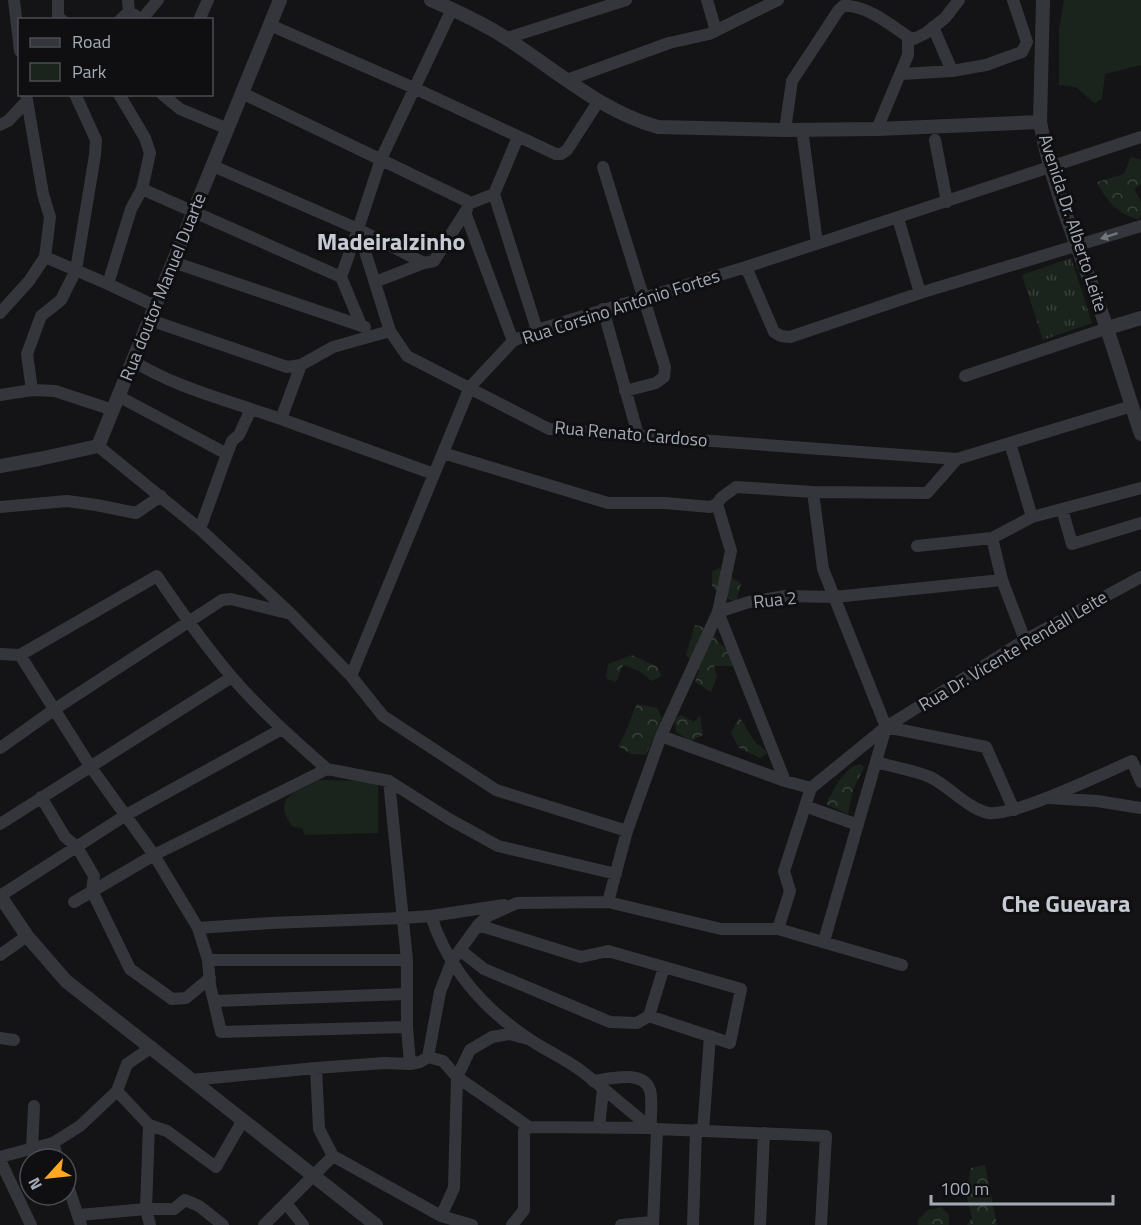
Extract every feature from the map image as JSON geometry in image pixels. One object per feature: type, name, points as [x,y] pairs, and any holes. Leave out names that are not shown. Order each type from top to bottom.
[{"type":"street","points":[[14,0],[18,34]]},
{"type":"street","points":[[58,0],[59,18]]},
{"type":"street","points":[[144,18],[158,0]]},
{"type":"street","points":[[200,18],[208,0]]},
{"type":"street","name":"Rua doutor Manuel Duarte","points":[[98,446],[280,0]]},
{"type":"street","points":[[431,0],[507,38],[598,102],[646,124],[658,127],[785,130],[877,129],[1040,122]]},
{"type":"street","points":[[707,0],[716,31]]},
{"type":"street","points":[[567,80],[669,43],[709,34],[777,0]]},
{"type":"street","points":[[785,130],[792,81],[843,6],[850,5],[882,18],[914,39],[945,18],[959,0]]},
{"type":"street","points":[[902,74],[952,71],[986,65],[1022,52],[1027,42],[1013,0]]},
{"type":"street","points":[[507,38],[619,1]]},
{"type":"street","name":"Avenida Dr. Alberto Leite","points":[[1043,2],[1040,122],[1051,167],[1136,404],[1141,434]]},
{"type":"street","points":[[361,325],[341,277],[381,159],[452,9]]},
{"type":"street","points":[[126,10],[141,18]]},
{"type":"street","points":[[270,25],[556,154],[567,150],[598,102]]},
{"type":"street","points":[[933,27],[952,71]]},
{"type":"street","points":[[877,129],[902,74],[908,55],[908,37]]},
{"type":"street","points":[[242,93],[381,159],[468,208],[513,341]]},
{"type":"street","points":[[32,390],[27,354],[41,316],[61,300],[76,270],[95,155],[96,140],[76,96]]},
{"type":"street","points":[[108,284],[131,209],[142,189],[150,153],[146,138],[119,96]]},
{"type":"street","points":[[165,96],[180,109],[228,129]]},
{"type":"street","points":[[0,125],[8,121],[27,98]]},
{"type":"street","points":[[0,313],[29,281],[45,257],[50,217],[43,194],[27,98]]},
{"type":"street","points":[[802,129],[817,243]]},
{"type":"street","points":[[375,282],[434,261],[468,208],[494,194],[518,137]]},
{"type":"street","name":"Rua Corsino António Fortes","points":[[351,676],[470,387],[513,341],[537,330],[746,267],[1141,137]]},
{"type":"street","points":[[934,140],[947,202]]},
{"type":"street","points":[[213,166],[358,229],[424,263]]},
{"type":"street","points":[[603,167],[665,366],[664,377],[656,383],[625,391]]},
{"type":"street","points":[[142,189],[341,277]]},
{"type":"street","points":[[494,194],[537,330]]},
{"type":"street","points":[[898,218],[920,293]]},
{"type":"street","points":[[746,267],[774,332],[790,337],[920,293],[1141,226]]},
{"type":"street","name":"Rua Renato Cardoso","points":[[358,229],[375,282],[386,332],[407,356],[549,429],[957,459],[1136,404]]},
{"type":"street","points":[[45,257],[155,306]]},
{"type":"street","points":[[173,262],[386,332]]},
{"type":"street","points":[[603,309],[638,435]]},
{"type":"street","points":[[964,376],[1141,318]]},
{"type":"street","points":[[150,320],[287,367],[301,365],[333,347],[386,332]]},
{"type":"street","points":[[133,361],[145,369],[188,387],[434,474]]},
{"type":"street","points":[[281,419],[301,365]]},
{"type":"street","points":[[0,395],[32,390],[55,391],[113,410]]},
{"type":"street","points":[[118,396],[227,454]]},
{"type":"street","points":[[200,529],[232,441],[239,435],[251,409]]},
{"type":"street","points":[[1010,443],[1032,518]]},
{"type":"street","points":[[0,466],[98,446],[200,529],[291,614],[351,676],[384,716],[496,790],[627,831]]},
{"type":"street","points":[[443,453],[608,503],[665,503],[710,507],[717,504],[721,498],[736,487],[813,492],[927,493],[957,459]]},
{"type":"street","points":[[917,546],[992,538],[1032,518],[1141,488]]},
{"type":"street","points":[[813,492],[823,569],[886,727],[824,941]]},
{"type":"street","points":[[0,507],[67,501],[136,513],[161,496]]},
{"type":"street","points":[[608,902],[627,831],[661,736],[718,612],[731,551],[717,504]]},
{"type":"street","points":[[1062,509],[1072,544],[1141,523]]},
{"type":"street","points":[[992,538],[1002,580],[1025,639]]},
{"type":"street","points":[[0,654],[20,655],[157,576],[232,677],[282,729],[327,769],[389,781],[449,819],[498,846],[616,874]]},
{"type":"street","name":"Rua Dr. Vicente Rendall Leite","points":[[811,788],[886,727],[1025,639],[1141,577]]},
{"type":"street","name":"Rua 2","points":[[718,612],[748,602],[786,596],[834,597],[1002,580]]},
{"type":"street","points":[[0,748],[55,709],[222,600],[231,599],[291,614]]},
{"type":"street","points":[[718,612],[785,781]]},
{"type":"street","points":[[20,655],[90,766],[154,855],[198,928],[208,960],[221,1032],[407,1027]]},
{"type":"street","points":[[0,824],[232,677]]},
{"type":"street","points":[[886,727],[986,747],[1014,810]]},
{"type":"street","points":[[282,729],[126,815],[0,896],[27,936],[66,981],[376,1225]]},
{"type":"street","points":[[661,736],[785,781],[811,788],[784,871],[790,891],[778,929]]},
{"type":"street","points":[[876,762],[930,778],[956,793],[977,810],[990,814],[1014,810],[1132,761],[1141,782]]},
{"type":"street","points":[[74,902],[154,855],[327,769]]},
{"type":"street","points":[[389,781],[407,960],[406,994],[410,1064]]},
{"type":"street","points":[[41,797],[65,837],[77,847],[94,876],[92,891],[130,969],[172,999],[186,998],[210,978]]},
{"type":"street","points":[[1044,798],[1097,801],[1141,808]]},
{"type":"street","points":[[805,807],[858,825]]},
{"type":"street","points":[[198,928],[431,916],[517,903],[608,902],[721,929],[778,929],[902,964]]},
{"type":"street","points":[[191,1080],[316,1068],[420,1062],[428,1057],[441,992],[452,961],[478,925],[488,916],[517,903]]},
{"type":"street","points":[[431,916],[439,940],[484,1004],[528,1039],[579,1069],[654,1129]]},
{"type":"street","points":[[478,925],[581,957],[608,951],[741,989],[730,1043],[649,1016]]},
{"type":"street","points":[[0,955],[27,936]]},
{"type":"street","points":[[460,950],[484,969],[610,1023],[637,1023],[649,1016],[664,967]]},
{"type":"street","points":[[208,960],[407,960]]},
{"type":"street","points":[[214,1001],[406,994]]},
{"type":"street","points":[[441,1216],[454,1188],[457,1077],[470,1050],[492,1037],[510,1034],[528,1039]]},
{"type":"street","points":[[693,1225],[710,1036]]},
{"type":"street","points":[[0,1038],[14,1040]]},
{"type":"street","points":[[39,1147],[53,1143],[80,1126],[117,1091],[127,1064],[152,1047]]},
{"type":"street","points":[[428,1057],[443,1061],[457,1077],[529,1127],[700,1130],[826,1136],[821,1225]]},
{"type":"street","points":[[316,1068],[319,1129],[333,1156],[441,1216],[472,1225]]},
{"type":"street","points":[[593,1081],[637,1077],[646,1082],[650,1091],[654,1129],[652,1223],[621,1225]]},
{"type":"street","points":[[599,1127],[603,1089]]},
{"type":"street","points":[[117,1091],[149,1125],[166,1131],[216,1167],[243,1120]]},
{"type":"street","points":[[32,1147],[34,1106]]},
{"type":"street","points":[[149,1125],[146,1209],[150,1225]]},
{"type":"street","points":[[517,1225],[525,1210],[524,1131],[529,1127]]},
{"type":"street","points":[[760,1225],[764,1133]]},
{"type":"street","points":[[53,1143],[54,1147]]},
{"type":"street","points":[[18,1153],[0,1158],[31,1225]]},
{"type":"street","points":[[264,1225],[333,1156]]},
{"type":"street","points":[[80,1220],[146,1209],[174,1209],[185,1200],[199,1206],[223,1225]]},
{"type":"street","points":[[286,1203],[303,1225]]},
{"type":"green space","points":[[1064,0],[1141,0],[1141,65],[1105,74],[1102,99],[1094,103],[1076,87],[1059,85],[1059,30]]},
{"type":"green space","points":[[1131,157],[1141,160],[1141,184],[1134,189],[1141,202],[1141,216],[1138,219],[1118,210],[1104,195],[1097,182],[1124,174]]},
{"type":"green space","points":[[1071,258],[1092,323],[1043,340],[1022,275]]},
{"type":"green space","points":[[719,568],[741,584],[736,602],[712,587],[712,571]]},
{"type":"green space","points":[[695,625],[712,629],[717,641],[727,649],[734,666],[714,666],[717,677],[711,692],[695,682],[699,671],[686,655]]},
{"type":"green space","points":[[632,655],[658,667],[661,676],[652,681],[639,671],[623,665],[616,682],[606,678],[608,664]]},
{"type":"green space","points":[[637,704],[657,708],[662,718],[646,755],[631,754],[618,746]]},
{"type":"green space","points":[[681,715],[694,722],[700,716],[703,735],[691,741],[676,732],[675,719]]},
{"type":"green space","points":[[739,717],[757,744],[767,753],[760,758],[739,748],[731,733]]},
{"type":"green space","points":[[860,764],[864,767],[853,790],[848,814],[826,804],[844,775]]},
{"type":"green space","points":[[318,780],[378,781],[378,833],[304,835],[303,829],[292,826],[286,816],[285,802],[294,793]]},
{"type":"green space","points":[[985,1165],[997,1225],[967,1225],[972,1218],[966,1194],[971,1168]]},
{"type":"green space","points":[[941,1207],[949,1215],[949,1225],[918,1225],[918,1220],[928,1210]]},
{"type":"district","name":"Madeiralzinho","points":[[391,242]]},
{"type":"district","name":"Che Guevara","points":[[1066,904]]}]
